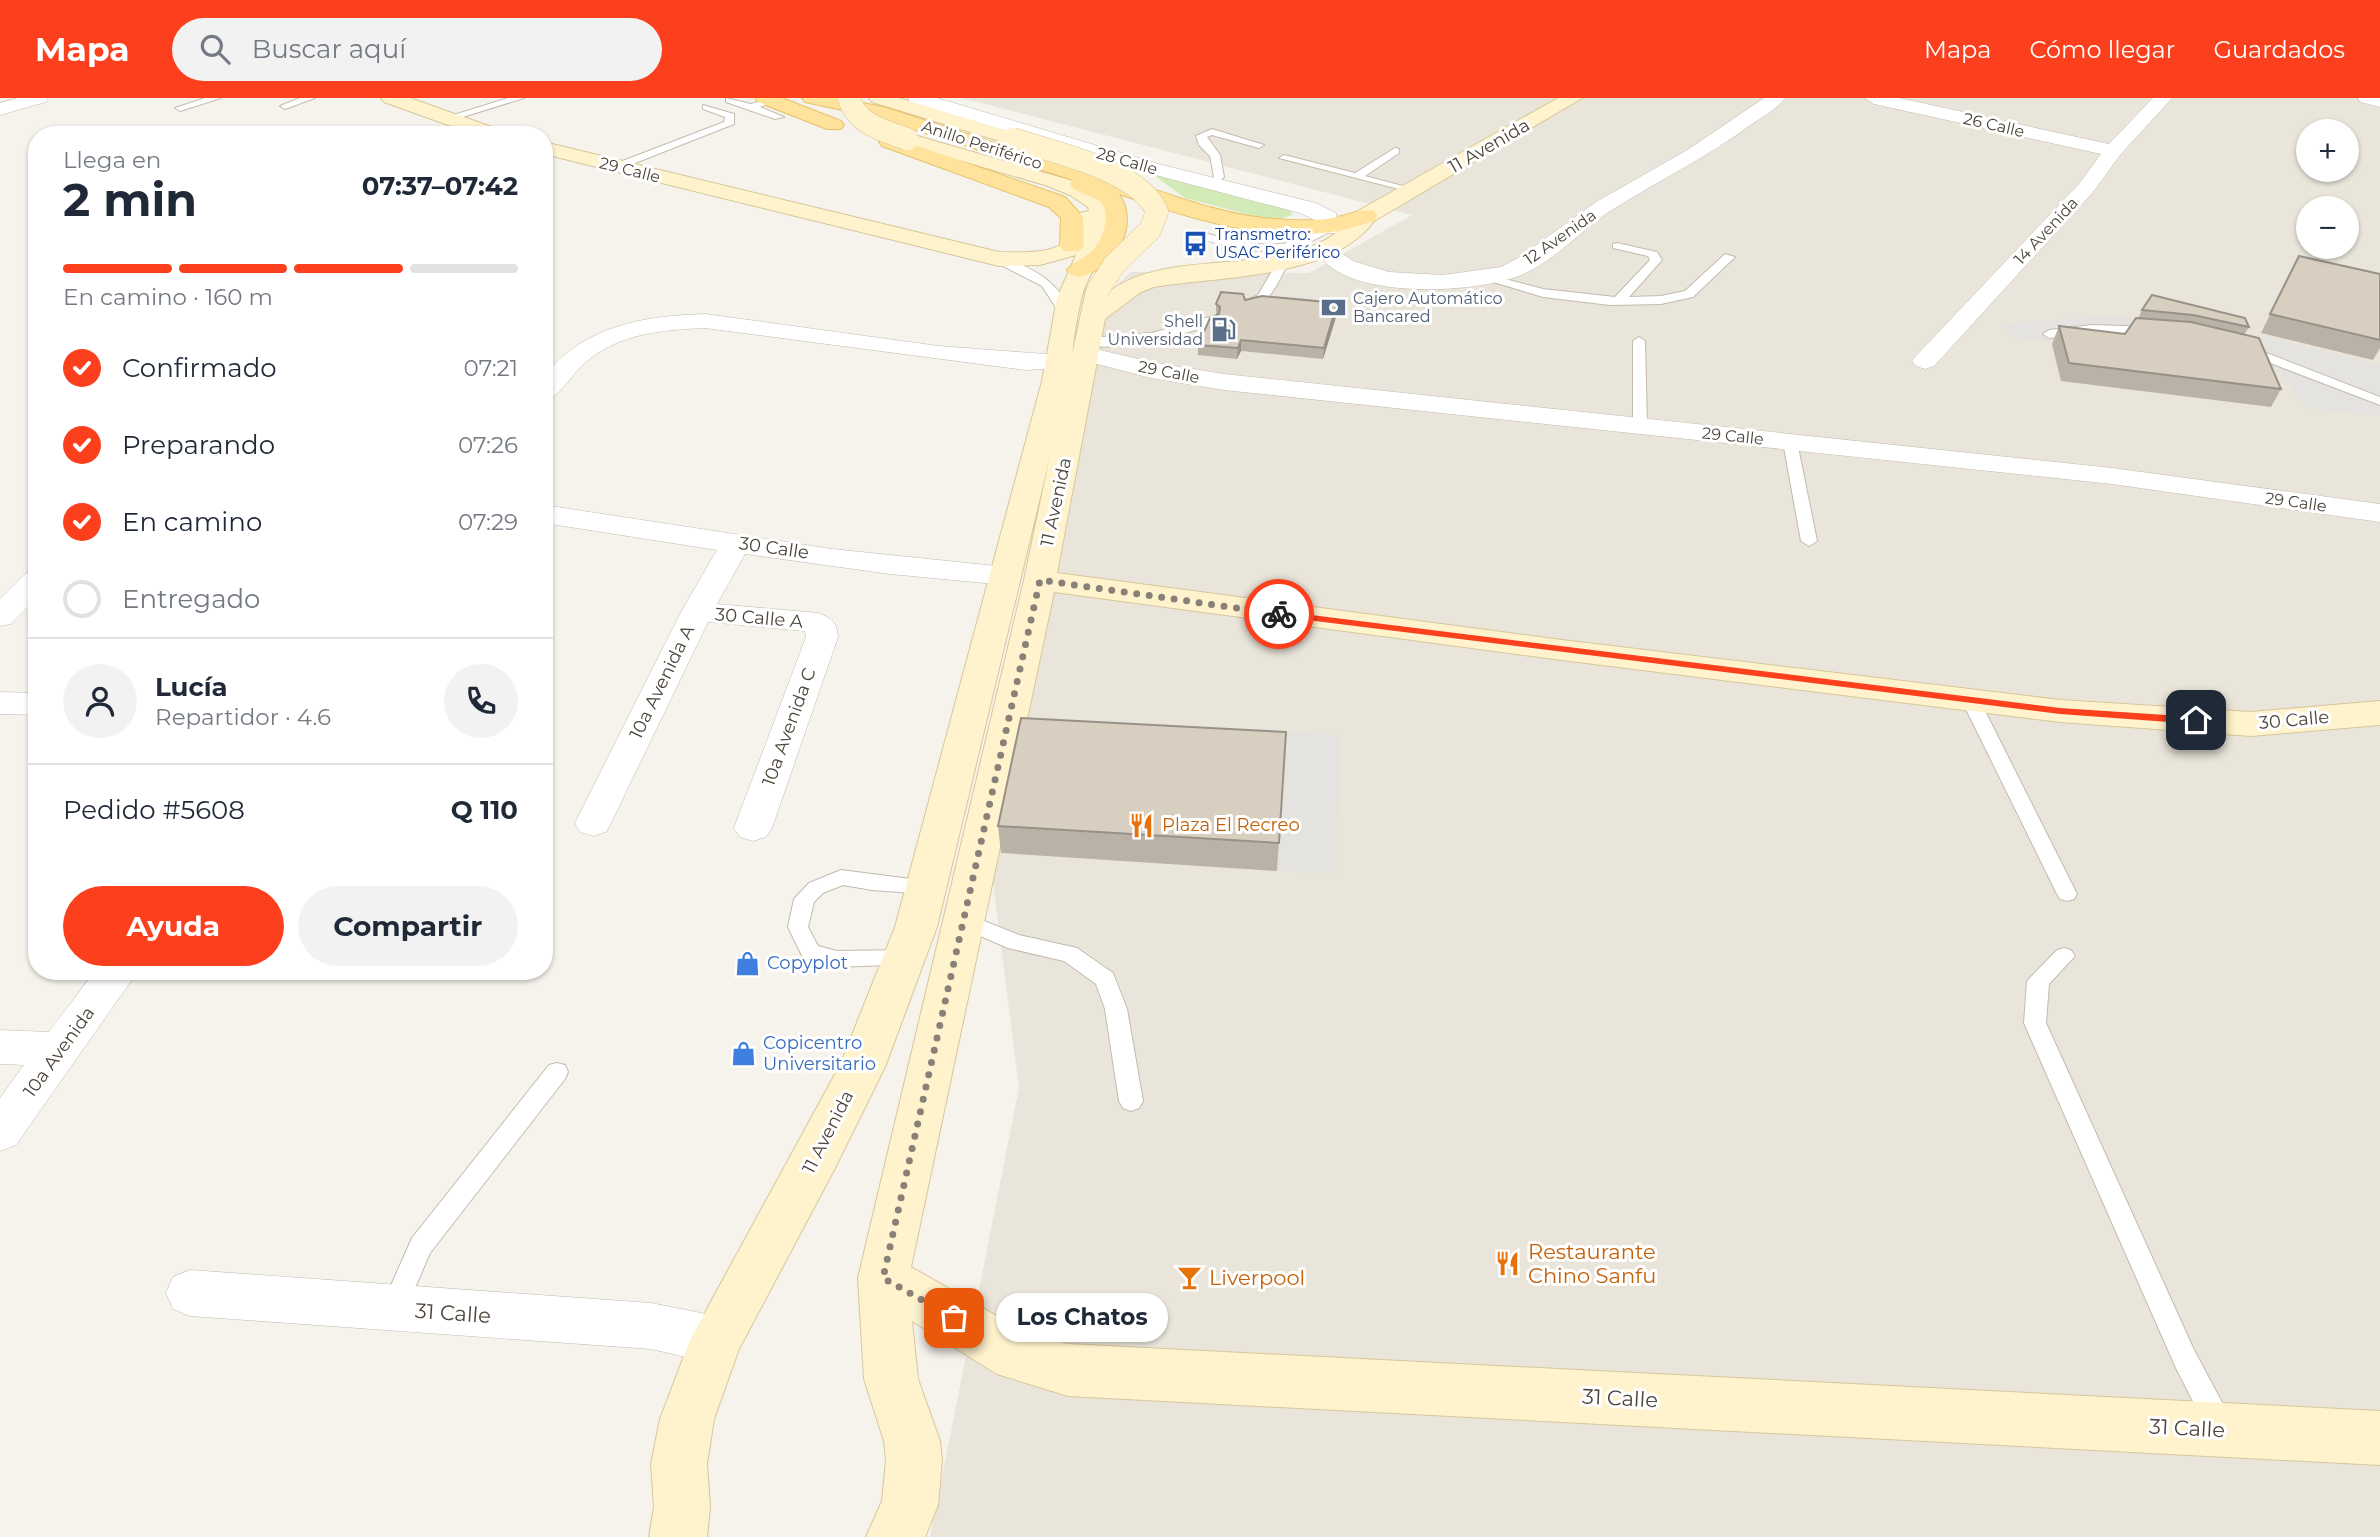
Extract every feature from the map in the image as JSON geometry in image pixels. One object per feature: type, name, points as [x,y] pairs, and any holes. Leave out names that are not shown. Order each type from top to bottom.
[{"type":"main road","name":"Anillo Periférico","points":[[812,98],[888,115],[1063,172],[1083,175],[1245,222],[1329,237]]},
{"type":"main road","points":[[766,105],[826,122],[1057,202],[1072,217],[1080,311]]},
{"type":"main road","points":[[1063,172],[1067,178],[1103,193],[1118,210],[1116,225],[1099,257],[1080,311]]},
{"type":"street","points":[[0,109],[38,98]]},
{"type":"street","points":[[391,98],[449,126]]},
{"type":"street","points":[[849,98],[850,107],[859,117],[907,139],[1071,187],[1099,205],[1101,228],[1080,311]]},
{"type":"street","name":"Anillo Periférico","points":[[879,98],[1125,177],[1141,187],[1156,205],[1157,218],[1150,234],[1116,262],[1080,311]]},
{"type":"street","name":"11 Avenida","points":[[895,1534],[909,1505],[914,1460],[912,1441],[891,1379],[883,1278],[964,920],[1023,578],[1080,311],[1149,281],[1283,261],[1329,237],[1350,235],[1366,216],[1572,98]]},
{"type":"street","name":"12 Avenida","points":[[1329,237],[1330,255],[1341,265],[1354,271],[1386,278],[1425,281],[1486,278],[1512,271],[1595,212],[1687,160],[1776,98]]},
{"type":"street","name":"26 Calle","points":[[1874,98],[2113,151]]},
{"type":"street","points":[[1954,116],[1974,98]]},
{"type":"street","name":"14 Avenida","points":[[1925,361],[2086,188],[2113,151],[2163,98]]},
{"type":"street","points":[[2367,98],[2380,101]]},
{"type":"street","name":"28 Calle","points":[[927,99],[1214,184],[1320,212],[1328,218],[1329,237]]},
{"type":"street","name":"29 Calle","points":[[553,152],[999,259],[1041,259],[1055,256],[1080,311],[1151,370],[1224,382],[2112,476],[2380,513]]},
{"type":"street","name":"29 Calle","points":[[553,380],[584,349],[624,329],[668,322],[705,321],[1025,362],[1080,311]]},
{"type":"street","name":"30 Calle","points":[[553,515],[736,543],[1023,578],[1255,611],[2060,711],[2251,724],[2380,713]]},
{"type":"street","name":"10a Avenida A","points":[[593,823],[697,612],[736,543]]},
{"type":"street","name":"11 Avenida","points":[[682,1527],[679,1464],[687,1419],[716,1340],[817,1156],[862,1067],[905,958],[1023,578]]},
{"type":"street","points":[[0,617],[28,589]]},
{"type":"street","name":"30 Calle A","points":[[697,612],[808,620],[821,626]]},
{"type":"street","name":"10a Avenida C","points":[[753,828],[822,637],[821,626]]},
{"type":"street","points":[[0,703],[28,704]]},
{"type":"street","name":"10a Avenida","points":[[0,1132],[112,980]]},
{"type":"street","points":[[0,1047],[61,1050]]},
{"type":"street","name":"31 Calle","points":[[883,1278],[978,1331],[1016,1356],[1068,1370],[2380,1438]]},
{"type":"street","name":"31 Calle","points":[[190,1293],[652,1326],[716,1340]]},
{"type":"lane","points":[[180,108],[216,98]]},
{"type":"lane","points":[[285,106],[310,98]]},
{"type":"lane","points":[[449,126],[519,98]]},
{"type":"lane","points":[[729,100],[766,105]]},
{"type":"lane","points":[[616,167],[729,124],[730,116],[706,107]]},
{"type":"lane","points":[[1214,184],[1219,177],[1214,155],[1203,143],[1201,136],[1212,132],[1259,145]]},
{"type":"lane","points":[[1357,177],[1395,151]]},
{"type":"lane","points":[[1284,158],[1410,191]]},
{"type":"lane","points":[[1204,236],[1246,246],[1287,246],[1329,237]]},
{"type":"lane","points":[[1617,246],[1656,257],[1618,301]]},
{"type":"lane","points":[[1486,278],[1543,293],[1618,301],[1661,300],[1689,294],[1729,257]]},
{"type":"lane","points":[[999,259],[1042,279],[1080,311],[1135,341],[1192,329],[1213,320]]},
{"type":"lane","points":[[1249,305],[1263,297],[1283,261]]},
{"type":"lane","points":[[2049,334],[2115,328],[2166,332]]},
{"type":"lane","points":[[1639,341],[1640,426]]},
{"type":"lane","points":[[2228,344],[2263,353],[2354,393],[2380,401]]},
{"type":"lane","points":[[1790,442],[1809,541]]},
{"type":"lane","points":[[1971,701],[2067,894]]},
{"type":"lane","points":[[905,958],[837,959],[810,952],[798,927],[804,899],[816,888],[841,877],[872,883],[927,887]]},
{"type":"lane","points":[[964,920],[1015,942],[1070,954],[1105,979],[1116,1009],[1130,1101]]},
{"type":"lane","points":[[2064,956],[2038,981],[2035,1023],[2185,1359],[2223,1430]]},
{"type":"lane","points":[[393,1309],[421,1246],[557,1072]]},
{"type":"shaded area","points":[[962,98],[2380,98],[2380,1537],[930,1537],[1019,1088],[993,883],[1106,295],[1131,272],[1309,273],[1412,215]]},
{"type":"shaded area","points":[[2118,315],[2213,338],[2223,327],[2380,365],[2380,416],[2305,408],[2279,368],[2012,337],[2001,324]]},
{"type":"shaded area","points":[[1031,718],[1340,735],[1337,874],[1277,871],[1284,760],[1024,745]]},
{"type":"green space","points":[[1132,167],[1261,200],[1292,212],[1292,215],[1274,221],[1185,198],[1155,176]]},
{"type":"building","points":[[2298,259],[2312,259],[2380,274],[2380,340],[2270,314]]},
{"type":"building","points":[[1221,292],[1243,294],[1245,300],[1262,296],[1337,303],[1324,348],[1241,340],[1238,348],[1198,345],[1210,318],[1219,314],[1220,307],[1216,304]]},
{"type":"building","points":[[2152,295],[2245,318],[2249,327],[2193,315],[2142,310]]},
{"type":"building","points":[[2136,318],[2191,322],[2259,338],[2281,389],[2069,363],[2059,326],[2125,334]]},
{"type":"building","name":"Plaza El Recreo","points":[[1021,718],[1286,732],[1279,843],[998,826]]},
{"type":"way so far","points":[[954,1318],[883,1278],[1040,580],[1279,614]]},
{"type":"place","name":"Transmetro: USAC Periférico","points":[[1195,243]]},
{"type":"place","name":"Cajero Automático Bancared","points":[[1333,307]]},
{"type":"place","name":"Shell Universidad","points":[[1223,330]]},
{"type":"place","name":"Plaza El Recreo","points":[[1142,825]]},
{"type":"place","name":"Copyplot","points":[[747,963]]},
{"type":"place","name":"Copicentro Universitario","points":[[743,1053]]},
{"type":"place","name":"Restaurante Chino Sanfu","points":[[1508,1263]]},
{"type":"place","name":"Liverpool","points":[[1189,1277]]},
{"type":"place","name":"Los Chatos","points":[[954,1318]]},
{"type":"route","points":[[1279,614],[2060,711],[2196,720]]}]
